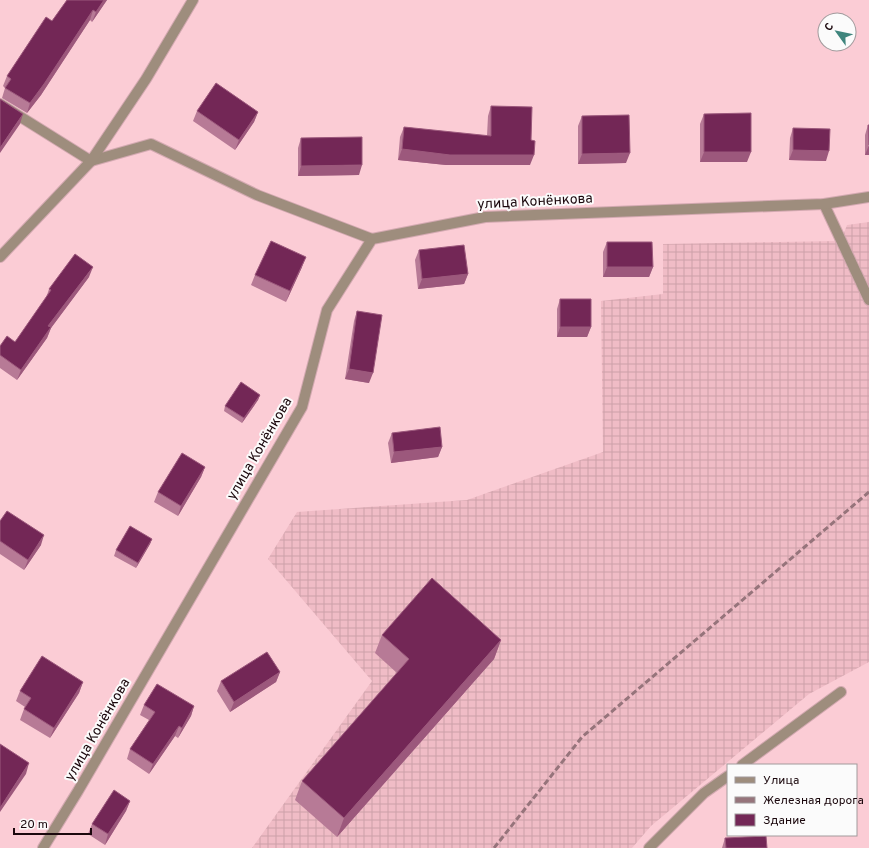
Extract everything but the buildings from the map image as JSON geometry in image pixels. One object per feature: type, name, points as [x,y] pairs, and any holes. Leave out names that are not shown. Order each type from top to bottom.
[{"type":"street","points":[[0,257],[91,161],[146,79],[193,0]]},
{"type":"street","points":[[0,104],[91,161],[151,144],[257,195],[372,239]]},
{"type":"street","name":"улица Конёнкова","points":[[43,848],[78,791],[302,407],[327,310],[372,239],[485,217],[824,204],[869,197]]},
{"type":"street","points":[[824,204],[869,300]]},
{"type":"street","points":[[743,764],[841,692]]},
{"type":"street","points":[[649,848],[704,793],[727,777]]},
{"type":"shaded area","points":[[869,222],[869,662],[809,694],[651,826],[632,848],[252,848],[372,681],[268,559],[297,512],[467,500],[603,452],[601,301],[663,294],[663,244],[841,241],[847,225]]},
{"type":"railway","points":[[494,848],[582,737],[869,492]]}]
